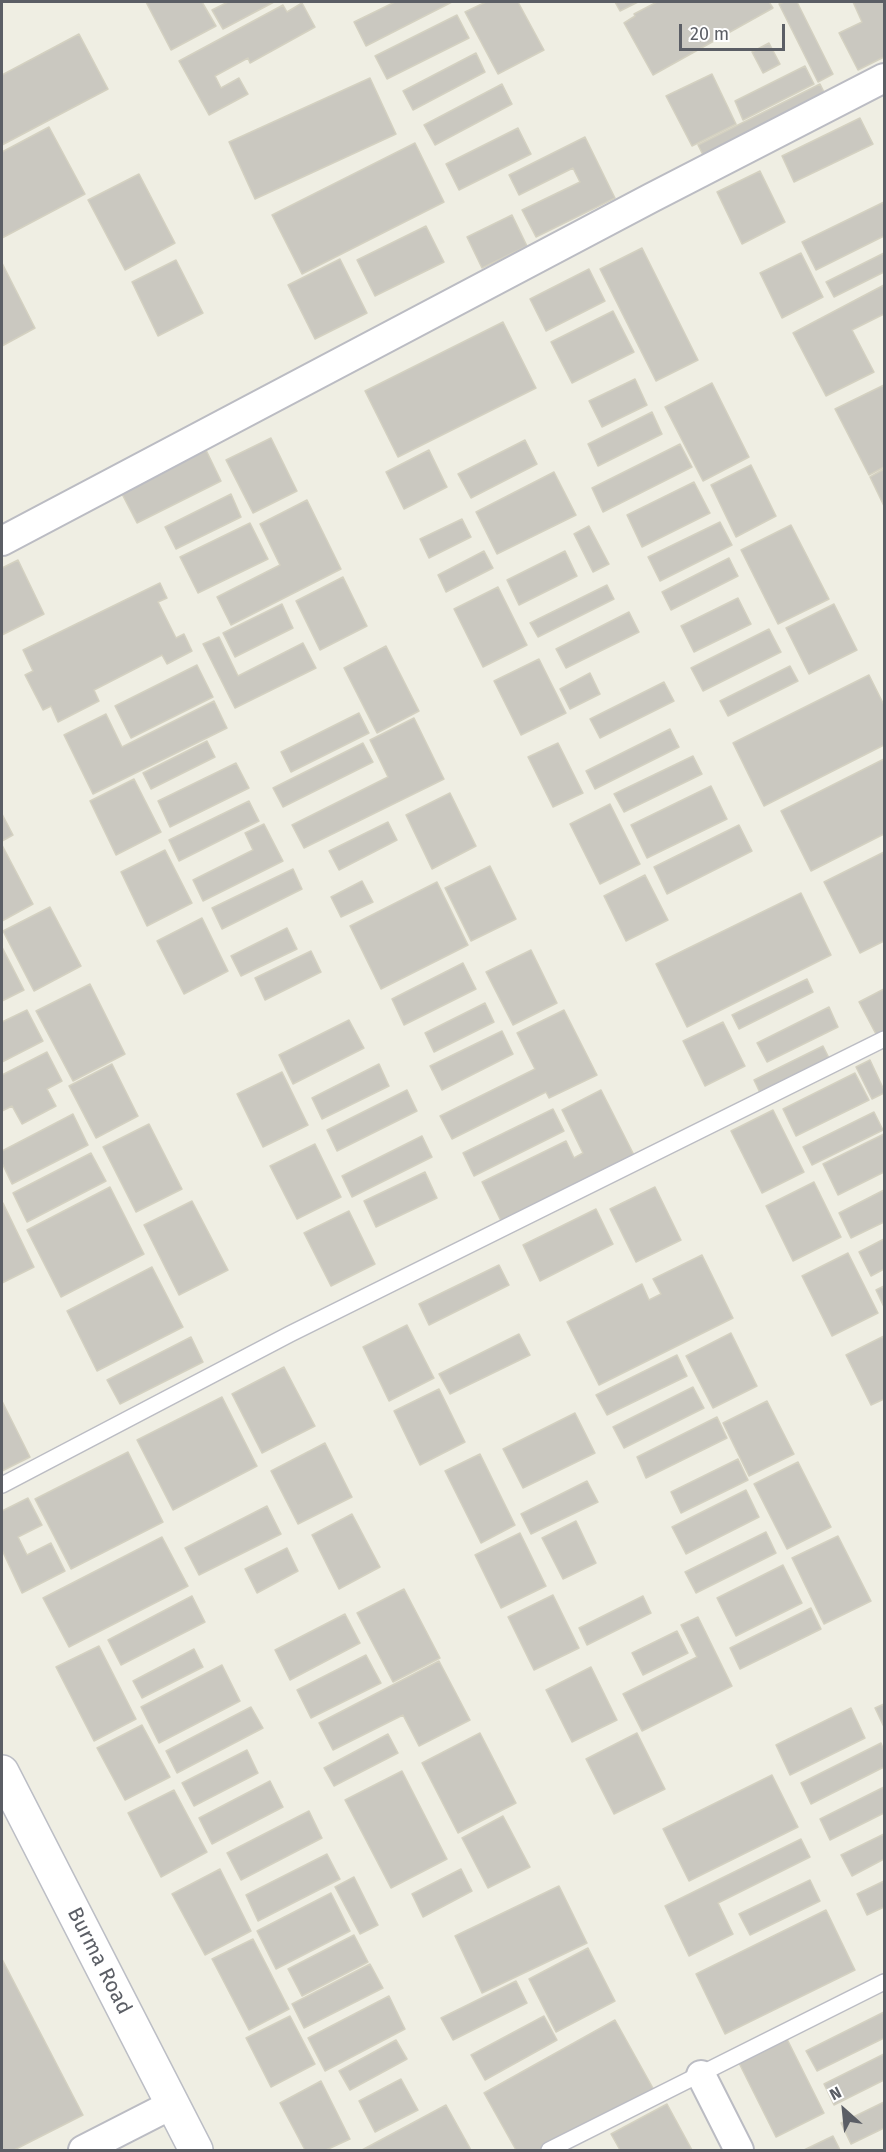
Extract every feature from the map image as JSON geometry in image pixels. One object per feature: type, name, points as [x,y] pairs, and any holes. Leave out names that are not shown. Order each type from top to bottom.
[{"type":"street","points":[[2,541],[651,198],[885,78]]},
{"type":"street","name":"Burma Road","points":[[2,1772],[196,2151]]},
{"type":"street","points":[[701,2075],[739,2151]]},
{"type":"street","points":[[83,2151],[173,2104]]},
{"type":"lane","points":[[2,1485],[290,1334],[885,1039]]},
{"type":"lane","points":[[549,2151],[885,1982]]},
{"type":"building","points":[[146,2],[202,2],[216,26],[171,50]]},
{"type":"building","points":[[228,2],[274,2],[223,29],[212,10]]},
{"type":"building","points":[[395,2],[452,2],[366,46],[354,22]]},
{"type":"building","points":[[486,2],[518,2],[544,50],[498,74],[465,12]]},
{"type":"building","points":[[615,2],[638,2],[620,11]]},
{"type":"building","points":[[657,2],[769,2],[773,8],[653,75],[624,23],[635,16],[634,14]]},
{"type":"building","points":[[797,2],[833,74],[818,82],[779,4]]},
{"type":"building","points":[[853,2],[884,2],[884,57],[858,70],[839,33],[862,22]]},
{"type":"building","points":[[302,3],[315,27],[250,63],[248,58],[215,76],[221,88],[239,78],[248,94],[209,115],[179,61],[283,5],[287,12]]},
{"type":"building","points":[[457,15],[469,38],[387,79],[375,56]]},
{"type":"building","points":[[79,34],[108,89],[2,145],[2,75]]},
{"type":"building","points":[[769,43],[780,64],[763,73],[752,52]]},
{"type":"building","points":[[476,53],[485,72],[413,110],[403,91]]},
{"type":"building","points":[[805,66],[814,84],[743,120],[735,101]]},
{"type":"building","points":[[712,74],[736,124],[692,146],[666,96]]},
{"type":"building","points":[[370,78],[396,134],[255,199],[229,142]]},
{"type":"building","points":[[502,84],[512,104],[435,145],[424,125]]},
{"type":"building","points":[[820,84],[830,104],[708,165],[698,145]]},
{"type":"building","points":[[860,118],[873,144],[794,182],[782,156]]},
{"type":"building","points":[[49,127],[85,194],[2,238],[2,152]]},
{"type":"building","points":[[518,128],[531,154],[459,190],[446,164]]},
{"type":"building","points":[[585,137],[615,198],[536,237],[522,210],[580,182],[573,168],[519,195],[509,175]]},
{"type":"building","points":[[415,143],[444,202],[302,274],[272,215]]},
{"type":"building","points":[[760,171],[785,222],[742,244],[717,192]]},
{"type":"building","points":[[139,174],[175,243],[125,270],[88,200]]},
{"type":"building","points":[[884,202],[884,236],[816,270],[802,242]]},
{"type":"building","points":[[512,215],[527,246],[482,268],[467,237]]},
{"type":"building","points":[[426,226],[444,262],[375,296],[357,260]]},
{"type":"building","points":[[642,248],[698,360],[656,381],[600,269]]},
{"type":"building","points":[[801,253],[823,297],[782,318],[760,273]]},
{"type":"building","points":[[884,253],[884,272],[834,297],[826,282]]},
{"type":"building","points":[[340,259],[367,313],[315,339],[288,285]]},
{"type":"building","points":[[176,260],[203,313],[158,336],[132,282]]},
{"type":"building","points":[[2,263],[35,328],[2,346]]},
{"type":"building","points":[[589,269],[605,301],[546,331],[530,299]]},
{"type":"building","points":[[884,285],[884,314],[852,330],[874,372],[826,396],[793,333]]},
{"type":"building","points":[[613,311],[634,352],[572,383],[551,342]]},
{"type":"building","points":[[503,322],[536,388],[398,457],[365,391]]},
{"type":"building","points":[[635,379],[647,405],[602,427],[589,401]]},
{"type":"building","points":[[712,383],[749,457],[703,481],[665,407]]},
{"type":"building","points":[[884,385],[884,467],[869,475],[835,409]]},
{"type":"building","points":[[652,412],[662,434],[598,466],[588,444]]},
{"type":"building","points":[[271,438],[297,491],[253,513],[226,460]]},
{"type":"building","points":[[525,440],[537,464],[471,498],[458,474]]},
{"type":"building","points":[[680,444],[692,467],[603,512],[592,488]]},
{"type":"building","points":[[206,450],[221,481],[137,523],[121,492]]},
{"type":"building","points":[[429,450],[447,487],[404,509],[386,472]]},
{"type":"building","points":[[751,465],[776,516],[736,537],[711,485]]},
{"type":"building","points":[[884,469],[884,506],[870,477]]},
{"type":"building","points":[[554,472],[576,515],[497,554],[476,512]]},
{"type":"building","points":[[694,482],[710,513],[642,547],[627,515]]},
{"type":"building","points":[[231,494],[241,517],[176,549],[165,527]]},
{"type":"building","points":[[307,500],[341,569],[231,625],[217,597],[280,565],[260,524]]},
{"type":"building","points":[[462,519],[471,537],[429,558],[420,539]]},
{"type":"building","points":[[720,522],[732,545],[660,581],[648,557]]},
{"type":"building","points":[[250,523],[268,559],[198,593],[180,557]]},
{"type":"building","points":[[791,525],[829,599],[778,624],[741,550]]},
{"type":"building","points":[[589,526],[609,564],[593,572],[574,534]]},
{"type":"building","points":[[484,551],[493,568],[446,592],[438,575]]},
{"type":"building","points":[[565,551],[577,576],[519,605],[507,580]]},
{"type":"building","points":[[729,558],[738,576],[671,610],[662,592]]},
{"type":"building","points":[[18,560],[44,614],[2,635],[2,568]]},
{"type":"building","points":[[343,577],[367,626],[320,650],[296,601]]},
{"type":"building","points":[[160,583],[167,598],[158,602],[176,638],[184,634],[192,651],[167,664],[162,655],[94,690],[99,701],[58,722],[51,706],[43,710],[25,675],[33,671],[23,650]]},
{"type":"building","points":[[607,585],[614,599],[538,637],[530,623]]},
{"type":"building","points":[[498,587],[527,645],[483,667],[454,609]]},
{"type":"building","points":[[738,598],[751,624],[694,652],[681,626]]},
{"type":"building","points":[[282,604],[293,628],[235,657],[223,633]]},
{"type":"building","points":[[834,604],[857,650],[809,674],[786,628]]},
{"type":"building","points":[[629,612],[639,632],[566,668],[556,649]]},
{"type":"building","points":[[769,629],[781,652],[703,691],[691,668]]},
{"type":"building","points":[[219,637],[238,676],[303,643],[316,668],[235,708],[203,644]]},
{"type":"building","points":[[386,646],[419,711],[377,733],[344,668]]},
{"type":"building","points":[[539,659],[566,713],[521,735],[494,681]]},
{"type":"building","points":[[197,665],[213,697],[131,738],[115,706]]},
{"type":"building","points":[[790,666],[798,681],[728,716],[720,701]]},
{"type":"building","points":[[590,673],[600,694],[570,709],[560,689]]},
{"type":"building","points":[[869,675],[884,705],[884,745],[764,806],[733,743]]},
{"type":"building","points":[[664,682],[674,701],[600,738],[590,719]]},
{"type":"building","points":[[214,701],[227,728],[93,794],[64,735],[106,714],[122,747]]},
{"type":"building","points":[[359,713],[369,733],[291,772],[281,752]]},
{"type":"building","points":[[414,718],[444,779],[304,848],[292,825],[388,777],[370,740]]},
{"type":"building","points":[[670,729],[679,747],[595,789],[586,771]]},
{"type":"building","points":[[207,741],[215,757],[151,789],[143,773]]},
{"type":"building","points":[[363,743],[373,762],[283,807],[273,788]]},
{"type":"building","points":[[558,743],[583,793],[553,807],[528,757]]},
{"type":"building","points":[[693,756],[702,774],[624,812],[614,794]]},
{"type":"building","points":[[884,759],[884,834],[811,871],[781,811]]},
{"type":"building","points":[[236,763],[249,788],[170,827],[158,801]]},
{"type":"building","points":[[134,779],[161,832],[116,855],[90,801]]},
{"type":"building","points":[[711,786],[727,819],[647,858],[631,825]]},
{"type":"building","points":[[450,793],[476,846],[432,869],[406,815]]},
{"type":"building","points":[[249,801],[259,821],[179,861],[169,840]]},
{"type":"building","points":[[610,804],[640,864],[600,884],[570,824]]},
{"type":"building","points":[[2,814],[13,835],[2,841]]},
{"type":"building","points":[[388,822],[397,840],[339,870],[329,851]]},
{"type":"building","points":[[264,824],[283,861],[203,901],[193,880],[253,850],[245,833]]},
{"type":"building","points":[[739,825],[752,851],[667,894],[654,867]]},
{"type":"building","points":[[2,845],[33,904],[2,921]]},
{"type":"building","points":[[165,850],[192,903],[147,926],[121,872]]},
{"type":"building","points":[[884,852],[884,941],[860,953],[824,882]]},
{"type":"building","points":[[490,866],[516,919],[471,941],[445,888]]},
{"type":"building","points":[[293,869],[302,889],[222,929],[212,908]]},
{"type":"building","points":[[645,875],[668,920],[626,941],[604,896]]},
{"type":"building","points":[[362,881],[373,902],[341,917],[331,897]]},
{"type":"building","points":[[437,882],[468,945],[381,989],[350,926]]},
{"type":"building","points":[[801,893],[831,955],[687,1027],[656,964]]},
{"type":"building","points":[[50,907],[81,966],[34,991],[3,931]]},
{"type":"building","points":[[202,918],[228,971],[184,994],[157,941]]},
{"type":"building","points":[[287,928],[297,949],[241,976],[231,956]]},
{"type":"building","points":[[2,947],[24,990],[2,1001]]},
{"type":"building","points":[[531,950],[557,1003],[513,1025],[486,972]]},
{"type":"building","points":[[311,951],[321,972],[265,1000],[255,978]]},
{"type":"building","points":[[463,963],[476,989],[404,1025],[392,999]]},
{"type":"building","points":[[807,979],[813,992],[739,1029],[732,1015]]},
{"type":"building","points":[[90,984],[125,1054],[73,1081],[36,1011]]},
{"type":"building","points":[[884,989],[884,1032],[877,1036],[859,1002]]},
{"type":"building","points":[[485,1003],[494,1022],[434,1052],[425,1033]]},
{"type":"building","points":[[829,1007],[838,1027],[767,1062],[757,1043]]},
{"type":"building","points":[[27,1010],[43,1041],[2,1062],[2,1022]]},
{"type":"building","points":[[564,1010],[597,1075],[549,1098],[546,1092],[452,1139],[440,1116],[535,1069],[517,1033]]},
{"type":"building","points":[[349,1020],[364,1048],[293,1084],[279,1055]]},
{"type":"building","points":[[723,1022],[745,1066],[705,1086],[683,1041]]},
{"type":"building","points":[[502,1031],[513,1054],[442,1090],[430,1066]]},
{"type":"building","points":[[823,1046],[831,1062],[762,1097],[754,1080]]},
{"type":"building","points":[[47,1052],[62,1081],[47,1089],[56,1106],[22,1124],[12,1106],[2,1111],[2,1075]]},
{"type":"building","points":[[870,1060],[884,1090],[884,1093],[872,1099],[856,1067]]},
{"type":"building","points":[[112,1064],[138,1116],[96,1138],[69,1086]]},
{"type":"building","points":[[379,1064],[389,1086],[322,1119],[312,1098]]},
{"type":"building","points":[[282,1072],[308,1125],[263,1147],[237,1094]]},
{"type":"building","points":[[855,1073],[869,1100],[796,1136],[783,1109]]},
{"type":"building","points":[[407,1090],[417,1111],[337,1151],[327,1130]]},
{"type":"building","points":[[601,1090],[635,1157],[502,1223],[482,1182],[566,1141],[574,1158],[583,1153],[562,1110]]},
{"type":"building","points":[[553,1109],[564,1131],[474,1176],[463,1153]]},
{"type":"building","points":[[773,1110],[804,1172],[762,1193],[731,1131]]},
{"type":"building","points":[[874,1112],[883,1130],[812,1165],[803,1147]]},
{"type":"building","points":[[73,1114],[88,1145],[12,1184],[2,1163],[2,1151]]},
{"type":"building","points":[[149,1124],[182,1189],[136,1212],[103,1147]]},
{"type":"building","points":[[884,1134],[884,1172],[838,1195],[823,1164]]},
{"type":"building","points":[[422,1136],[432,1157],[352,1197],[342,1176]]},
{"type":"building","points":[[315,1144],[341,1197],[297,1219],[270,1166]]},
{"type":"building","points":[[91,1153],[106,1181],[27,1222],[13,1193]]},
{"type":"building","points":[[425,1172],[437,1198],[376,1227],[364,1201]]},
{"type":"building","points":[[814,1182],[841,1237],[793,1261],[766,1206]]},
{"type":"building","points":[[110,1187],[144,1254],[61,1297],[27,1230]]},
{"type":"building","points":[[655,1187],[681,1240],[636,1262],[610,1209]]},
{"type":"building","points":[[884,1190],[884,1222],[851,1238],[839,1213]]},
{"type":"building","points":[[192,1201],[228,1270],[179,1295],[144,1225]]},
{"type":"building","points":[[2,1204],[34,1267],[2,1283]]},
{"type":"building","points":[[596,1209],[613,1244],[540,1281],[523,1245]]},
{"type":"building","points":[[349,1211],[375,1264],[331,1286],[304,1233]]},
{"type":"building","points":[[884,1239],[884,1269],[871,1276],[859,1252]]},
{"type":"building","points":[[848,1253],[878,1313],[832,1336],[802,1276]]},
{"type":"building","points":[[702,1255],[733,1318],[599,1385],[567,1322],[642,1284],[649,1300],[661,1294],[653,1279]]},
{"type":"building","points":[[499,1265],[509,1285],[429,1325],[419,1304]]},
{"type":"building","points":[[152,1267],[183,1327],[97,1371],[67,1311]]},
{"type":"building","points":[[884,1286],[884,1307],[876,1290]]},
{"type":"building","points":[[407,1325],[434,1378],[389,1401],[363,1347]]},
{"type":"building","points":[[731,1333],[757,1386],[713,1408],[686,1356]]},
{"type":"building","points":[[519,1334],[530,1355],[450,1394],[439,1374]]},
{"type":"building","points":[[884,1336],[884,1399],[871,1405],[846,1355]]},
{"type":"building","points":[[191,1337],[203,1362],[120,1404],[107,1380]]},
{"type":"building","points":[[677,1355],[687,1376],[607,1415],[596,1395]]},
{"type":"building","points":[[284,1367],[315,1426],[262,1453],[232,1394]]},
{"type":"building","points":[[693,1387],[704,1408],[624,1448],[613,1427]]},
{"type":"building","points":[[439,1389],[465,1442],[420,1465],[394,1411]]},
{"type":"building","points":[[222,1397],[257,1466],[173,1510],[137,1440]]},
{"type":"building","points":[[2,1401],[30,1457],[2,1471]]},
{"type":"building","points":[[767,1401],[794,1454],[749,1476],[723,1423]]},
{"type":"building","points":[[575,1413],[595,1453],[523,1488],[503,1449]]},
{"type":"building","points":[[717,1417],[727,1438],[646,1478],[637,1457]]},
{"type":"building","points":[[325,1443],[352,1497],[298,1524],[271,1471]]},
{"type":"building","points":[[128,1452],[163,1522],[71,1569],[35,1499]]},
{"type":"building","points":[[480,1454],[515,1525],[481,1543],[445,1471]]},
{"type":"building","points":[[738,1459],[748,1480],[681,1513],[671,1492]]},
{"type":"building","points":[[798,1462],[831,1527],[787,1549],[754,1484]]},
{"type":"building","points":[[587,1481],[598,1502],[531,1534],[521,1514]]},
{"type":"building","points":[[746,1490],[759,1517],[686,1554],[672,1527]]},
{"type":"building","points":[[28,1498],[42,1525],[18,1537],[27,1555],[51,1543],[65,1571],[22,1593],[2,1550],[2,1511]]},
{"type":"building","points":[[267,1506],[281,1534],[199,1575],[185,1548]]},
{"type":"building","points":[[352,1514],[380,1567],[339,1589],[312,1535]]},
{"type":"building","points":[[576,1521],[596,1563],[563,1579],[542,1538]]},
{"type":"building","points":[[766,1532],[776,1553],[696,1593],[685,1572]]},
{"type":"building","points":[[520,1533],[546,1586],[501,1608],[475,1555]]},
{"type":"building","points":[[838,1536],[871,1601],[824,1624],[792,1558]]},
{"type":"building","points":[[162,1537],[188,1586],[69,1647],[43,1598]]},
{"type":"building","points":[[287,1548],[298,1571],[257,1593],[245,1569]]},
{"type":"building","points":[[783,1565],[802,1603],[736,1636],[717,1598]]},
{"type":"building","points":[[404,1589],[440,1658],[393,1682],[357,1613]]},
{"type":"building","points":[[553,1595],[579,1648],[534,1670],[508,1617]]},
{"type":"building","points":[[192,1596],[205,1622],[121,1665],[108,1640]]},
{"type":"building","points":[[643,1596],[651,1613],[587,1645],[579,1628]]},
{"type":"building","points":[[811,1608],[821,1629],[740,1669],[730,1648]]},
{"type":"building","points":[[345,1614],[360,1643],[290,1680],[275,1650]]},
{"type":"building","points":[[698,1617],[732,1686],[642,1731],[623,1694],[697,1657],[681,1625]]},
{"type":"building","points":[[677,1631],[688,1653],[643,1675],[632,1653]]},
{"type":"building","points":[[99,1646],[136,1719],[94,1741],[56,1667]]},
{"type":"building","points":[[194,1649],[203,1667],[142,1698],[133,1681]]},
{"type":"building","points":[[366,1655],[381,1683],[311,1718],[297,1690]]},
{"type":"building","points":[[439,1661],[470,1720],[419,1746],[403,1715],[333,1750],[319,1723]]},
{"type":"building","points":[[222,1665],[240,1701],[159,1743],[141,1707]]},
{"type":"building","points":[[591,1667],[617,1720],[572,1742],[546,1690]]},
{"type":"building","points":[[884,1704],[884,1727],[875,1708]]},
{"type":"building","points":[[251,1707],[263,1728],[177,1773],[166,1751]]},
{"type":"building","points":[[851,1708],[865,1738],[790,1775],[776,1745]]},
{"type":"building","points":[[142,1725],[170,1777],[125,1800],[97,1748]]},
{"type":"building","points":[[480,1733],[516,1803],[458,1833],[422,1763]]},
{"type":"building","points":[[637,1733],[665,1789],[614,1814],[586,1759]]},
{"type":"building","points":[[388,1734],[398,1753],[334,1786],[324,1768]]},
{"type":"building","points":[[881,1743],[884,1751],[884,1767],[811,1804],[801,1783]]},
{"type":"building","points":[[247,1750],[258,1773],[194,1806],[182,1783]]},
{"type":"building","points":[[402,1771],[447,1859],[391,1888],[345,1800]]},
{"type":"building","points":[[772,1775],[798,1827],[689,1881],[663,1829]]},
{"type":"building","points":[[270,1781],[283,1807],[212,1844],[199,1818]]},
{"type":"building","points":[[884,1787],[884,1813],[830,1840],[820,1819]]},
{"type":"building","points":[[174,1790],[207,1852],[161,1877],[128,1813]]},
{"type":"building","points":[[309,1811],[322,1838],[241,1880],[227,1853]]},
{"type":"building","points":[[503,1816],[530,1867],[488,1888],[462,1838]]},
{"type":"building","points":[[884,1834],[884,1859],[852,1876],[841,1855]]},
{"type":"building","points":[[801,1839],[810,1857],[718,1903],[733,1934],[689,1956],[665,1906]]},
{"type":"building","points":[[327,1854],[340,1879],[258,1921],[246,1895]]},
{"type":"building","points":[[220,1869],[251,1931],[205,1955],[172,1894]]},
{"type":"building","points":[[461,1869],[472,1891],[423,1917],[412,1894]]},
{"type":"building","points":[[354,1877],[378,1925],[360,1934],[335,1887]]},
{"type":"building","points":[[810,1880],[820,1901],[750,1935],[739,1914]]},
{"type":"building","points":[[884,1881],[884,1907],[867,1915],[857,1894]]},
{"type":"building","points":[[559,1886],[587,1943],[482,1993],[455,1936]]},
{"type":"building","points":[[331,1893],[350,1931],[276,1969],[257,1931]]},
{"type":"building","points":[[826,1910],[855,1970],[725,2034],[696,1974]]},
{"type":"building","points":[[354,1935],[368,1962],[302,1996],[288,1969]]},
{"type":"building","points":[[253,1939],[289,2009],[249,2030],[212,1959]]},
{"type":"building","points":[[588,1948],[615,2001],[556,2032],[529,1979]]},
{"type":"building","points":[[2,1959],[83,2115],[14,2150],[2,2150]]},
{"type":"building","points":[[370,1964],[383,1988],[304,2028],[292,2004]]},
{"type":"building","points":[[516,1981],[527,2003],[453,2040],[441,2018]]},
{"type":"building","points":[[389,1996],[405,2029],[325,2071],[308,2038]]},
{"type":"building","points":[[884,2012],[884,2038],[817,2071],[806,2051]]},
{"type":"building","points":[[290,2016],[315,2064],[271,2087],[246,2038]]},
{"type":"building","points":[[544,2016],[557,2040],[485,2080],[471,2055]]},
{"type":"building","points":[[615,2020],[654,2090],[545,2150],[516,2150],[484,2093]]},
{"type":"building","points":[[787,2039],[824,2113],[776,2137],[739,2063]]},
{"type":"building","points":[[396,2040],[407,2059],[350,2090],[339,2071]]},
{"type":"building","points":[[884,2054],[884,2080],[834,2105],[824,2084]]},
{"type":"building","points":[[401,2079],[418,2110],[375,2132],[359,2101]]},
{"type":"building","points":[[321,2081],[350,2139],[326,2150],[305,2150],[280,2103]]},
{"type":"building","points":[[884,2102],[884,2128],[851,2144],[841,2123]]},
{"type":"building","points":[[667,2104],[692,2150],[620,2150],[611,2134]]},
{"type":"building","points":[[446,2105],[471,2150],[362,2150]]},
{"type":"building","points":[[833,2136],[840,2150],[804,2150]]}]
